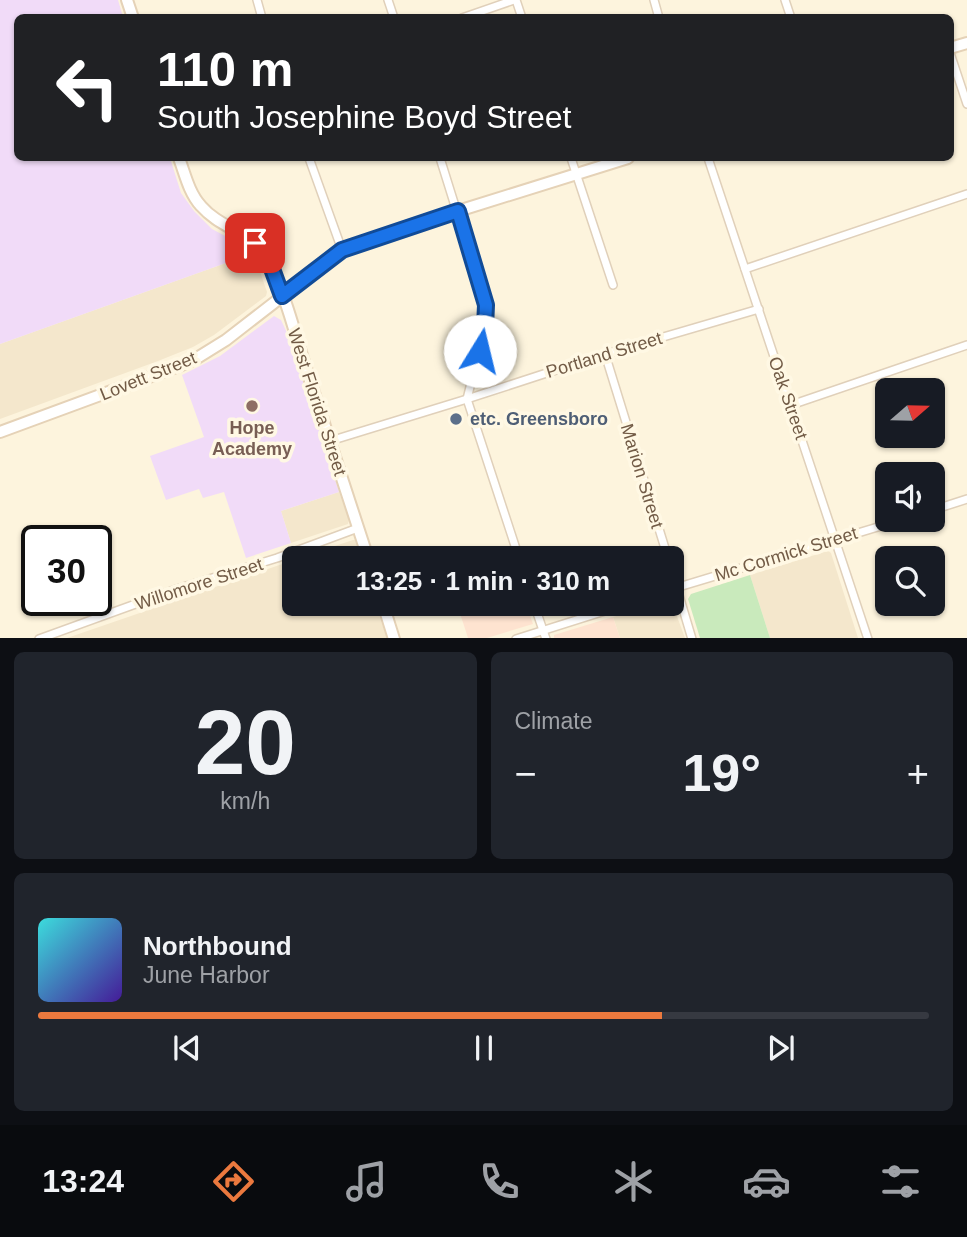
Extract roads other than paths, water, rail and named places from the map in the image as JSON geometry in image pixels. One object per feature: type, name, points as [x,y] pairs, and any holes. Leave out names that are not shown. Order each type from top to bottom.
[{"type":"main road","name":"West Florida Street","points":[[180,161],[190,188],[201,206],[255,243],[271,266],[364,546]]},
{"type":"main road","name":"Lovett Street","points":[[0,432],[189,362],[226,340],[342,250],[618,161]]},
{"type":"main road","points":[[387,616],[394,638]]},
{"type":"street","points":[[475,14],[515,0]]},
{"type":"street","points":[[954,63],[967,104]]},
{"type":"street","points":[[310,161],[342,250]]},
{"type":"street","points":[[441,161],[486,305],[485,327],[467,399],[515,546]]},
{"type":"street","points":[[572,161],[613,285]]},
{"type":"street","name":"Oak Street","points":[[709,161],[868,638]]},
{"type":"street","points":[[745,269],[967,194]]},
{"type":"street","name":"Portland Street","points":[[330,441],[605,354],[759,309]]},
{"type":"street","points":[[791,405],[967,345]]},
{"type":"street","name":"Marion Street","points":[[605,354],[664,546]]},
{"type":"street","points":[[945,506],[967,499]]},
{"type":"street","name":"Willomore Street","points":[[42,638],[358,528]]},
{"type":"street","name":"Mc Cormick Street","points":[[684,585],[875,528]]},
{"type":"street","points":[[538,616],[544,634]]},
{"type":"street","points":[[522,638],[544,634],[594,616]]},
{"type":"street","points":[[684,616],[692,638]]},
{"type":"place","name":"Hope Academy","points":[[252,406]]},
{"type":"place","name":"etc. Greensboro","points":[[456,419]]}]
